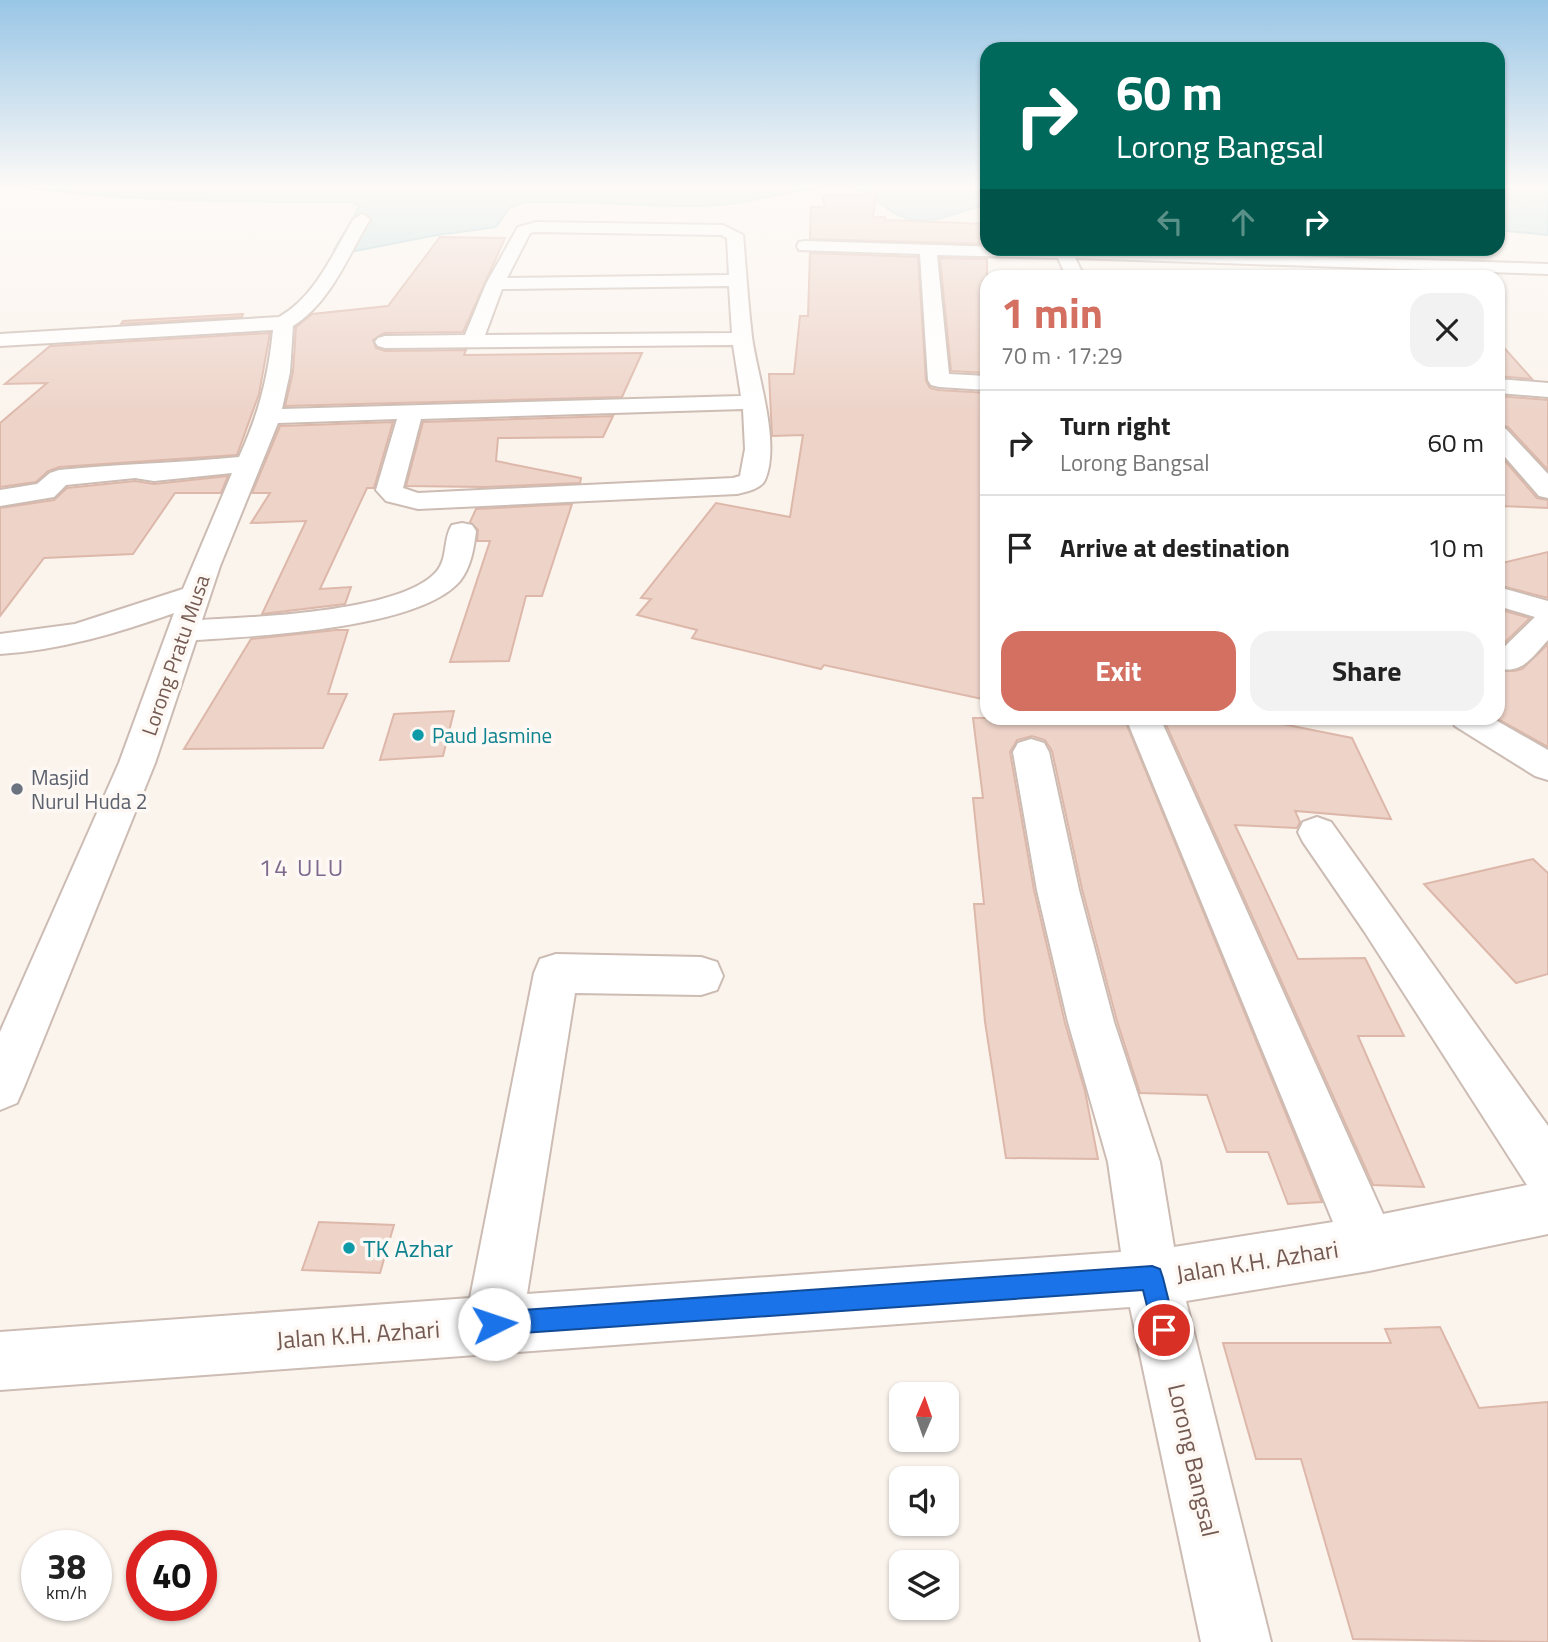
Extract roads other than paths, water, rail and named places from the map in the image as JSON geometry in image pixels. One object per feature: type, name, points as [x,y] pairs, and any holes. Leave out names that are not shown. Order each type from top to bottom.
[{"type":"street","points":[[0,340],[283,323],[301,314],[315,300],[337,263]]},
{"type":"street","points":[[473,341],[506,263]]},
{"type":"street","points":[[411,412],[389,490],[395,495],[418,501],[737,486],[752,480],[757,468],[754,402],[742,339],[736,263]]},
{"type":"street","points":[[929,263],[939,380],[980,383]]},
{"type":"street","points":[[1276,263],[1365,269],[1458,265],[1548,269]]},
{"type":"street","points":[[495,284],[737,280]]},
{"type":"street","name":"Lorong Pratu Musa","points":[[0,1087],[137,762],[206,566],[269,416],[279,372],[283,323]]},
{"type":"street","points":[[384,342],[742,339]]},
{"type":"street","points":[[1505,387],[1548,390]]},
{"type":"street","points":[[269,416],[754,402]]},
{"type":"street","points":[[1505,441],[1544,481]]},
{"type":"street","points":[[0,498],[45,491],[60,478],[135,470],[153,473],[248,464]]},
{"type":"street","points":[[184,631],[328,618],[382,608],[417,596],[438,586],[450,574],[462,531]]},
{"type":"street","points":[[0,644],[36,642],[94,628],[197,594]]},
{"type":"street","points":[[1505,598],[1548,611]]},
{"type":"street","points":[[1509,661],[1548,622]]},
{"type":"street","points":[[1146,725],[1369,1244]]},
{"type":"street","points":[[1479,725],[1548,767]]},
{"type":"street","name":"Lorong Bangsal","points":[[1031,752],[1058,890],[1091,1022],[1133,1162],[1152,1278],[1236,1642]]},
{"type":"street","points":[[1317,832],[1548,1170]]},
{"type":"street","points":[[494,1324],[556,973],[701,976]]},
{"type":"street","name":"Jalan K.H. Azhari","points":[[0,1361],[1152,1278],[1369,1244],[1548,1207]]},
{"type":"place","name":"Paud Jasmine","points":[[418,735]]},
{"type":"place","name":"Masjid Nurul Huda 2","points":[[17,789]]},
{"type":"place","name":"TK Azhar","points":[[349,1248]]},
{"type":"district","name":"14 ULU","points":[[302,867]]}]
